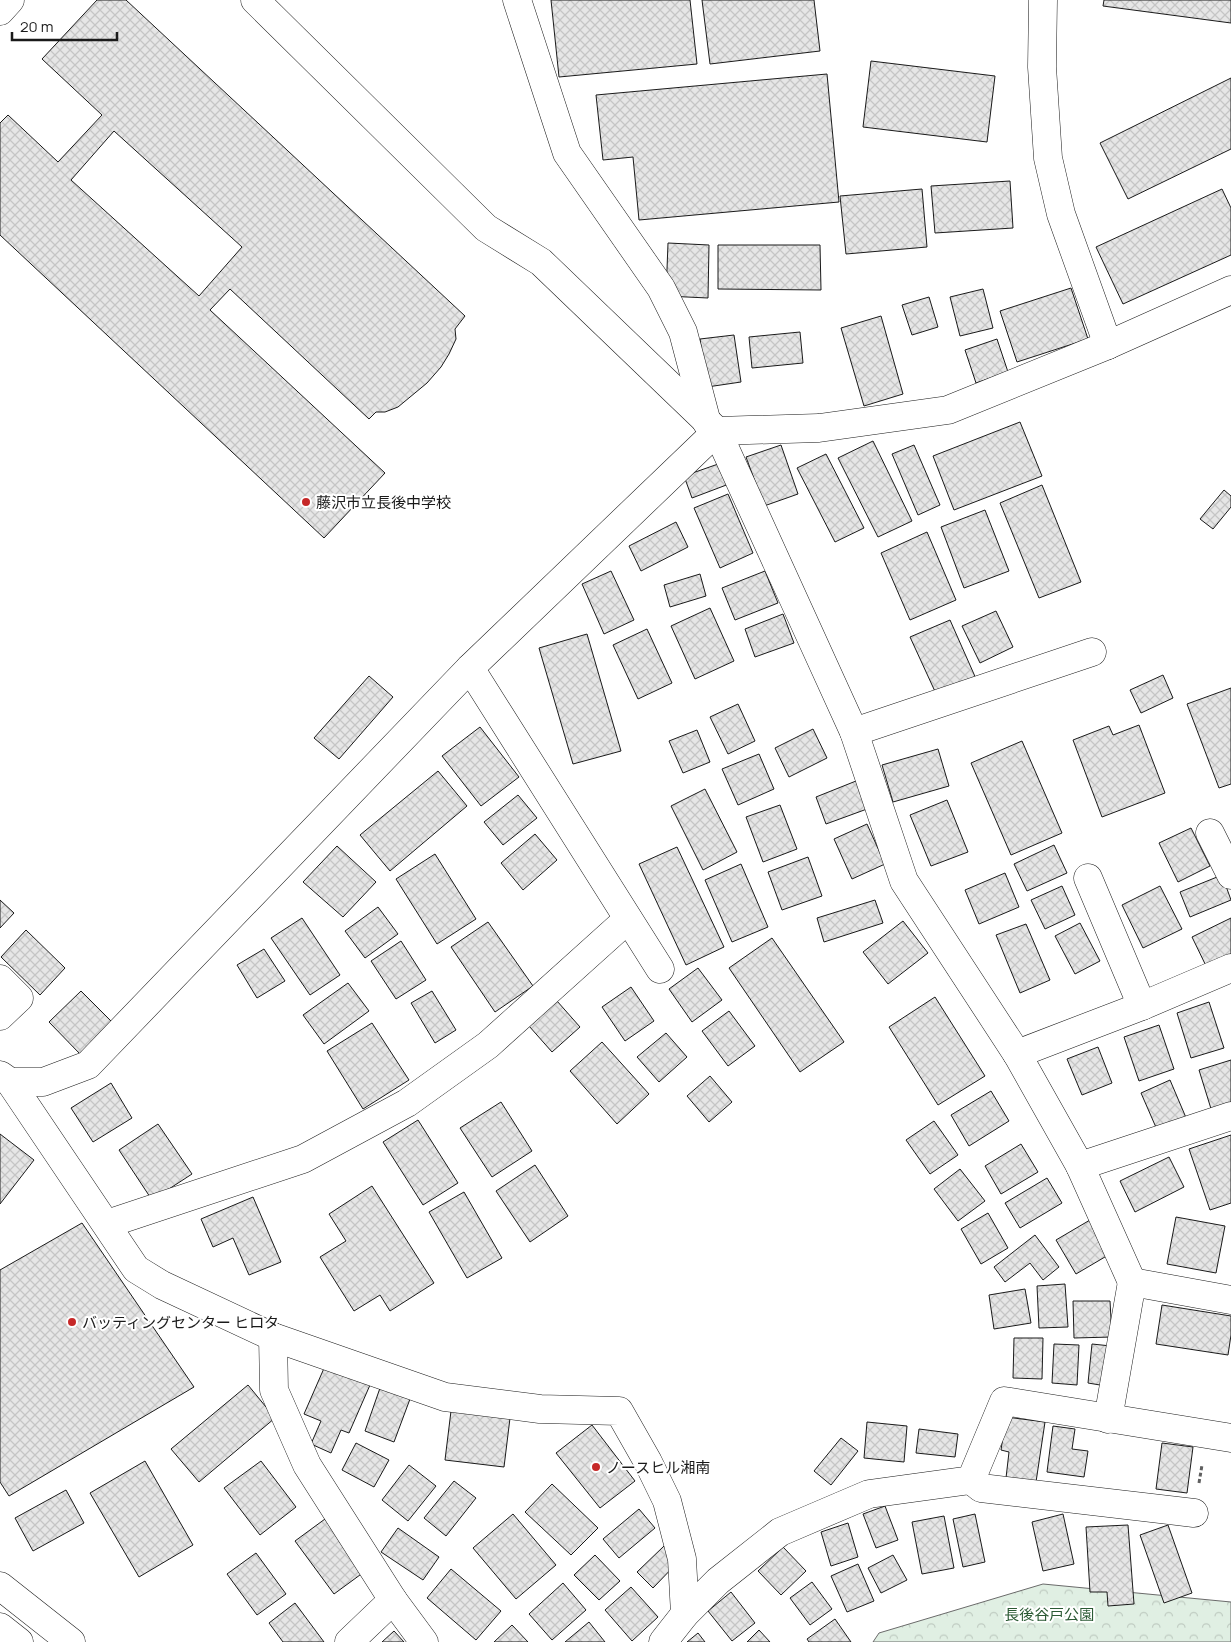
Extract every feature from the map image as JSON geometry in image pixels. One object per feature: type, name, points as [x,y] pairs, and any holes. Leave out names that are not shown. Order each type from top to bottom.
[{"type":"street","points":[[0,11],[10,0]]},
{"type":"street","points":[[255,0],[486,228],[541,262],[712,427],[819,428],[948,410],[1108,345],[1231,290]]},
{"type":"street","points":[[516,0],[567,152],[661,288],[683,332],[712,427],[854,732],[904,881],[1017,1054],[1080,1166],[1132,1282],[1108,1418]]},
{"type":"street","points":[[1043,0],[1042,67],[1048,158],[1061,214],[1108,345]]},
{"type":"street","points":[[5,1079],[43,1082],[88,1065],[470,668],[712,427]]},
{"type":"street","points":[[854,732],[1092,652]]},
{"type":"street","points":[[470,668],[660,969]]},
{"type":"street","points":[[1210,833],[1231,875]]},
{"type":"street","points":[[1088,878],[1142,1006]]},
{"type":"street","points":[[107,1224],[303,1159],[407,1103],[488,1045],[628,919]]},
{"type":"street","points":[[1017,1054],[1142,1006],[1231,968]]},
{"type":"street","points":[[0,979],[19,998],[0,1016]]},
{"type":"street","points":[[5,1079],[107,1224],[136,1269],[162,1285],[273,1337],[445,1397],[540,1409],[618,1411],[648,1462],[667,1501],[682,1559],[684,1614]]},
{"type":"street","points":[[1080,1166],[1231,1116]]},
{"type":"street","points":[[1132,1282],[1231,1300]]},
{"type":"street","points":[[273,1337],[274,1390],[307,1465],[393,1600],[424,1642]]},
{"type":"street","points":[[972,1480],[1004,1401],[1219,1436]]},
{"type":"street","points":[[663,1642],[684,1614],[718,1581],[780,1532],[869,1494],[972,1480],[981,1488],[1194,1513]]},
{"type":"street","points":[[0,1586],[71,1642]]},
{"type":"street","points":[[349,1642],[393,1600]]},
{"type":"street","points":[[0,1627],[19,1642]]},
{"type":"path","points":[[1194,1513],[1219,1436]]},
{"type":"green space","name":"長後谷戸公園","points":[[1043,1584],[1231,1602],[1231,1642],[873,1642],[879,1633]]},
{"type":"building","points":[[97,0],[126,0],[465,316],[455,329],[456,339],[449,354],[427,383],[398,407],[385,412],[376,412],[369,419],[230,289],[210,310],[385,473],[324,538],[0,235],[0,123],[8,115],[58,162],[102,115],[42,59]],"holes":[[[114,131],[242,247],[199,296],[71,180]]]},
{"type":"building","points":[[551,0],[690,0],[697,64],[559,77]]},
{"type":"building","points":[[702,0],[814,0],[820,51],[710,64]]},
{"type":"building","points":[[1104,0],[1231,0],[1231,23],[1103,6]]},
{"type":"building","points":[[871,61],[995,76],[987,142],[863,127]]},
{"type":"building","points":[[827,74],[839,202],[639,220],[633,157],[603,160],[596,95]]},
{"type":"building","points":[[1231,78],[1231,149],[1128,199],[1100,143]]},
{"type":"building","points":[[1010,181],[1013,228],[935,233],[931,186]]},
{"type":"building","points":[[922,189],[927,247],[846,254],[840,196]]},
{"type":"building","points":[[1222,189],[1231,208],[1231,255],[1123,304],[1096,247]]},
{"type":"building","points":[[668,243],[709,245],[708,298],[666,296]]},
{"type":"building","points":[[718,245],[820,245],[821,290],[718,289]]},
{"type":"building","points":[[1071,288],[1088,339],[1017,362],[1000,311]]},
{"type":"building","points":[[983,289],[993,328],[960,336],[950,297]]},
{"type":"building","points":[[929,297],[938,327],[912,335],[902,305]]},
{"type":"building","points":[[881,316],[903,394],[864,406],[841,328]]},
{"type":"building","points":[[800,332],[803,363],[752,368],[749,337]]},
{"type":"building","points":[[734,335],[741,382],[707,387],[700,339]]},
{"type":"building","points":[[997,339],[1008,372],[976,383],[965,350]]},
{"type":"building","points":[[1020,422],[1042,476],[954,510],[933,456]]},
{"type":"building","points":[[873,441],[912,521],[878,537],[838,458]]},
{"type":"building","points":[[781,445],[798,494],[764,506],[746,457]]},
{"type":"building","points":[[914,445],[940,505],[918,515],[892,454]]},
{"type":"building","points":[[826,454],[864,528],[835,542],[797,468]]},
{"type":"building","points":[[721,463],[729,484],[692,498],[684,476]]},
{"type":"building","points":[[1042,485],[1081,582],[1039,598],[1000,503]]},
{"type":"building","points":[[1224,490],[1231,496],[1231,507],[1213,529],[1200,519]]},
{"type":"building","points":[[728,494],[753,553],[720,568],[694,508]]},
{"type":"building","points":[[985,510],[1009,571],[964,588],[941,527]]},
{"type":"building","points":[[676,522],[688,547],[641,571],[629,546]]},
{"type":"building","points":[[927,532],[956,600],[910,620],[881,553]]},
{"type":"building","points":[[611,571],[634,620],[604,634],[582,584]]},
{"type":"building","points":[[765,571],[778,603],[735,620],[722,588]]},
{"type":"building","points":[[700,574],[706,596],[670,607],[664,585]]},
{"type":"building","points":[[710,608],[734,661],[695,679],[671,626]]},
{"type":"building","points":[[996,611],[1013,647],[980,663],[962,626]]},
{"type":"building","points":[[783,614],[794,643],[755,657],[745,629]]},
{"type":"building","points":[[950,620],[977,681],[938,698],[910,637]]},
{"type":"building","points":[[647,629],[672,683],[638,699],[613,645]]},
{"type":"building","points":[[587,634],[621,751],[573,764],[539,648]]},
{"type":"building","points":[[1163,675],[1173,698],[1141,713],[1130,690]]},
{"type":"building","points":[[369,676],[393,697],[339,759],[314,738]]},
{"type":"building","points":[[1231,688],[1231,784],[1219,788],[1187,704]]},
{"type":"building","points":[[738,704],[755,741],[728,754],[710,717]]},
{"type":"building","points":[[1139,725],[1165,793],[1102,817],[1073,740],[1109,726],[1113,735]]},
{"type":"building","points":[[480,727],[519,777],[481,806],[442,756]]},
{"type":"building","points":[[813,729],[827,758],[789,777],[775,748]]},
{"type":"building","points":[[697,730],[710,762],[683,773],[669,741]]},
{"type":"building","points":[[1022,741],[1062,833],[1011,855],[971,763]]},
{"type":"building","points":[[938,749],[949,786],[893,802],[882,765]]},
{"type":"building","points":[[759,754],[774,789],[738,805],[722,769]]},
{"type":"building","points":[[438,771],[467,806],[390,871],[360,835]]},
{"type":"building","points":[[856,781],[867,809],[826,824],[816,797]]},
{"type":"building","points":[[705,789],[737,852],[703,870],[671,806]]},
{"type":"building","points":[[518,795],[537,818],[503,845],[484,822]]},
{"type":"building","points":[[947,800],[968,852],[931,866],[910,815]]},
{"type":"building","points":[[780,805],[797,849],[763,862],[746,817]]},
{"type":"building","points":[[867,824],[885,864],[852,879],[834,839]]},
{"type":"building","points":[[1191,828],[1210,866],[1178,882],[1159,843]]},
{"type":"building","points":[[535,834],[557,860],[523,890],[501,863]]},
{"type":"building","points":[[1054,845],[1067,873],[1027,891],[1014,864]]},
{"type":"building","points":[[337,846],[376,882],[343,917],[303,882]]},
{"type":"building","points":[[677,847],[724,947],[686,965],[639,864]]},
{"type":"building","points":[[435,854],[476,919],[437,944],[396,879]]},
{"type":"building","points":[[808,857],[822,896],[782,910],[768,872]]},
{"type":"building","points":[[741,864],[768,927],[732,942],[705,880]]},
{"type":"building","points":[[1005,873],[1019,907],[979,924],[965,890]]},
{"type":"building","points":[[1222,875],[1231,900],[1190,917],[1180,892]]},
{"type":"building","points":[[1062,886],[1075,915],[1045,929],[1031,900]]},
{"type":"building","points":[[1160,886],[1182,929],[1143,948],[1122,905]]},
{"type":"building","points":[[0,900],[14,913],[0,928]]},
{"type":"building","points":[[875,900],[883,923],[824,942],[817,918]]},
{"type":"building","points":[[378,907],[398,934],[365,958],[345,931]]},
{"type":"building","points":[[302,918],[340,975],[310,995],[271,938]]},
{"type":"building","points":[[1231,918],[1231,959],[1208,970],[1192,937]]},
{"type":"building","points":[[903,921],[928,953],[888,984],[863,952]]},
{"type":"building","points":[[488,922],[533,986],[495,1012],[451,947]]},
{"type":"building","points":[[1080,923],[1100,961],[1075,974],[1055,936]]},
{"type":"building","points":[[1026,924],[1050,980],[1020,993],[996,935]]},
{"type":"building","points":[[26,930],[65,968],[40,995],[1,957]]},
{"type":"building","points":[[772,938],[844,1042],[800,1072],[729,968]]},
{"type":"building","points":[[401,941],[426,980],[396,999],[371,961]]},
{"type":"building","points":[[264,949],[285,981],[257,998],[237,965]]},
{"type":"building","points":[[698,968],[722,1000],[692,1022],[669,989]]},
{"type":"building","points":[[348,983],[369,1011],[324,1044],[303,1015]]},
{"type":"building","points":[[631,987],[654,1021],[625,1041],[602,1007]]},
{"type":"building","points":[[81,991],[112,1022],[80,1054],[49,1022]]},
{"type":"building","points":[[432,991],[456,1030],[435,1043],[411,1003]]},
{"type":"building","points":[[935,997],[985,1076],[938,1105],[889,1027]]},
{"type":"building","points":[[557,1001],[580,1027],[552,1052],[529,1026]]},
{"type":"building","points":[[1209,1002],[1224,1048],[1191,1058],[1177,1013]]},
{"type":"building","points":[[729,1011],[755,1046],[728,1066],[702,1031]]},
{"type":"building","points":[[372,1023],[409,1080],[363,1109],[327,1051]]},
{"type":"building","points":[[1159,1025],[1174,1069],[1139,1081],[1124,1037]]},
{"type":"building","points":[[666,1033],[687,1057],[659,1082],[637,1057]]},
{"type":"building","points":[[602,1042],[649,1094],[617,1124],[570,1071]]},
{"type":"building","points":[[1098,1047],[1112,1083],[1082,1095],[1067,1059]]},
{"type":"building","points":[[1231,1060],[1231,1106],[1212,1112],[1199,1070]]},
{"type":"building","points":[[710,1076],[732,1102],[709,1122],[687,1096]]},
{"type":"building","points":[[1170,1080],[1187,1120],[1158,1132],[1141,1093]]},
{"type":"building","points":[[111,1083],[132,1118],[93,1142],[71,1108]]},
{"type":"building","points":[[991,1091],[1009,1121],[969,1146],[951,1115]]},
{"type":"building","points":[[501,1102],[532,1151],[492,1177],[460,1128]]},
{"type":"building","points":[[418,1120],[458,1183],[423,1205],[383,1142]]},
{"type":"building","points":[[934,1121],[958,1155],[930,1174],[906,1140]]},
{"type":"building","points":[[158,1124],[192,1174],[152,1200],[119,1150]]},
{"type":"building","points":[[0,1134],[34,1160],[0,1204]]},
{"type":"building","points":[[1231,1135],[1231,1203],[1210,1210],[1189,1149]]},
{"type":"building","points":[[1021,1144],[1038,1172],[1001,1194],[985,1166]]},
{"type":"building","points":[[1169,1157],[1184,1187],[1135,1212],[1120,1181]]},
{"type":"building","points":[[535,1165],[568,1216],[530,1242],[496,1191]]},
{"type":"building","points":[[960,1169],[985,1201],[958,1221],[934,1189]]},
{"type":"building","points":[[1047,1178],[1062,1203],[1020,1228],[1005,1203]]},
{"type":"building","points":[[372,1186],[434,1283],[390,1311],[380,1295],[354,1311],[320,1257],[346,1241],[329,1214]]},
{"type":"building","points":[[464,1192],[502,1258],[467,1278],[429,1212]]},
{"type":"building","points":[[253,1197],[281,1262],[249,1275],[233,1238],[213,1247],[201,1219]]},
{"type":"building","points":[[988,1213],[1008,1248],[981,1264],[961,1229]]},
{"type":"building","points":[[1176,1217],[1225,1226],[1216,1273],[1167,1264]]},
{"type":"building","points":[[1090,1220],[1110,1254],[1076,1274],[1056,1240]]},
{"type":"building","points":[[82,1223],[194,1387],[9,1496],[0,1482],[0,1270]]},
{"type":"building","points":[[1035,1235],[1059,1267],[1043,1280],[1030,1263],[1005,1282],[994,1267]]},
{"type":"building","points":[[1065,1284],[1068,1327],[1039,1328],[1037,1286]]},
{"type":"building","points":[[1025,1289],[1031,1323],[994,1329],[989,1295]]},
{"type":"building","points":[[1073,1301],[1110,1301],[1112,1337],[1074,1338]]},
{"type":"building","points":[[1162,1305],[1231,1316],[1228,1355],[1156,1344]]},
{"type":"building","points":[[1014,1338],[1043,1338],[1042,1379],[1013,1378]]},
{"type":"building","points":[[1054,1344],[1079,1345],[1077,1385],[1052,1383]]},
{"type":"building","points":[[1092,1344],[1111,1346],[1106,1386],[1088,1383]]},
{"type":"building","points":[[325,1366],[370,1385],[349,1433],[341,1430],[331,1453],[311,1444],[321,1421],[304,1414]]},
{"type":"building","points":[[248,1385],[275,1418],[199,1482],[171,1449]]},
{"type":"building","points":[[380,1388],[410,1399],[394,1442],[365,1431]]},
{"type":"building","points":[[451,1411],[510,1418],[504,1467],[445,1460]]},
{"type":"building","points":[[1006,1417],[1045,1422],[1036,1482],[1006,1478],[1009,1452],[1001,1450]]},
{"type":"building","points":[[867,1422],[907,1426],[904,1462],[864,1458]]},
{"type":"building","name":"ノースヒル湘南","points":[[592,1425],[635,1481],[600,1508],[556,1453]]},
{"type":"building","points":[[1053,1426],[1075,1429],[1072,1449],[1088,1451],[1084,1477],[1047,1472]]},
{"type":"building","points":[[919,1429],[958,1434],[955,1457],[916,1453]]},
{"type":"building","points":[[841,1438],[858,1451],[831,1485],[814,1471]]},
{"type":"building","points":[[356,1443],[389,1460],[374,1487],[342,1470]]},
{"type":"building","points":[[1162,1443],[1193,1447],[1187,1493],[1156,1489]]},
{"type":"building","points":[[145,1461],[193,1545],[139,1577],[90,1493]]},
{"type":"building","points":[[261,1461],[296,1507],[260,1535],[224,1488]]},
{"type":"building","points":[[409,1465],[436,1486],[408,1521],[382,1500]]},
{"type":"building","points":[[454,1481],[476,1498],[446,1536],[424,1518]]},
{"type":"building","points":[[552,1484],[598,1528],[571,1555],[525,1512]]},
{"type":"building","points":[[66,1490],[84,1523],[33,1551],[15,1518]]},
{"type":"building","points":[[885,1506],[898,1540],[876,1548],[863,1514]]},
{"type":"building","points":[[639,1509],[655,1528],[619,1558],[603,1539]]},
{"type":"building","points":[[513,1514],[556,1565],[516,1599],[473,1548]]},
{"type":"building","points":[[975,1514],[985,1562],[963,1567],[953,1519]]},
{"type":"building","points":[[1063,1514],[1074,1564],[1043,1571],[1032,1522]]},
{"type":"building","points":[[944,1516],[954,1568],[922,1574],[912,1522]]},
{"type":"building","points":[[325,1519],[364,1572],[334,1594],[295,1541]]},
{"type":"building","points":[[848,1523],[858,1557],[831,1566],[821,1532]]},
{"type":"building","points":[[1128,1525],[1134,1604],[1108,1606],[1107,1592],[1090,1592],[1086,1527]]},
{"type":"building","points":[[1168,1525],[1192,1593],[1164,1603],[1140,1535]]},
{"type":"building","points":[[398,1528],[439,1557],[423,1580],[381,1552]]},
{"type":"building","points":[[664,1546],[679,1561],[653,1588],[637,1572]]},
{"type":"building","points":[[783,1547],[806,1571],[781,1595],[758,1571]]},
{"type":"building","points":[[256,1553],[286,1594],[257,1615],[227,1574]]},
{"type":"building","points":[[595,1555],[620,1581],[599,1600],[574,1575]]},
{"type":"building","points":[[893,1555],[907,1580],[881,1593],[868,1568]]},
{"type":"building","points":[[858,1564],[874,1601],[847,1612],[831,1576]]},
{"type":"building","points":[[451,1569],[501,1611],[476,1640],[427,1598]]},
{"type":"building","points":[[812,1582],[832,1609],[810,1625],[790,1598]]},
{"type":"building","points":[[563,1583],[586,1610],[552,1640],[529,1614]]},
{"type":"building","points":[[631,1587],[658,1617],[632,1641],[605,1610]]},
{"type":"building","points":[[731,1592],[755,1623],[732,1641],[708,1611]]},
{"type":"building","points":[[295,1603],[324,1642],[283,1642],[269,1623]]},
{"type":"building","points":[[835,1619],[851,1642],[809,1642],[807,1639]]},
{"type":"building","points":[[589,1622],[605,1642],[565,1642]]},
{"type":"building","points":[[512,1625],[528,1642],[494,1642]]},
{"type":"building","points":[[759,1630],[770,1642],[747,1642]]},
{"type":"building","points":[[394,1631],[404,1642],[382,1642]]},
{"type":"building","points":[[698,1633],[705,1642],[687,1642]]},
{"type":"place","name":"藤沢市立長後中学校","points":[[306,502]]},
{"type":"place","name":"バッティングセンター ヒロタ","points":[[72,1322]]},
{"type":"place","name":"ノースヒル湘南","points":[[596,1467]]}]
